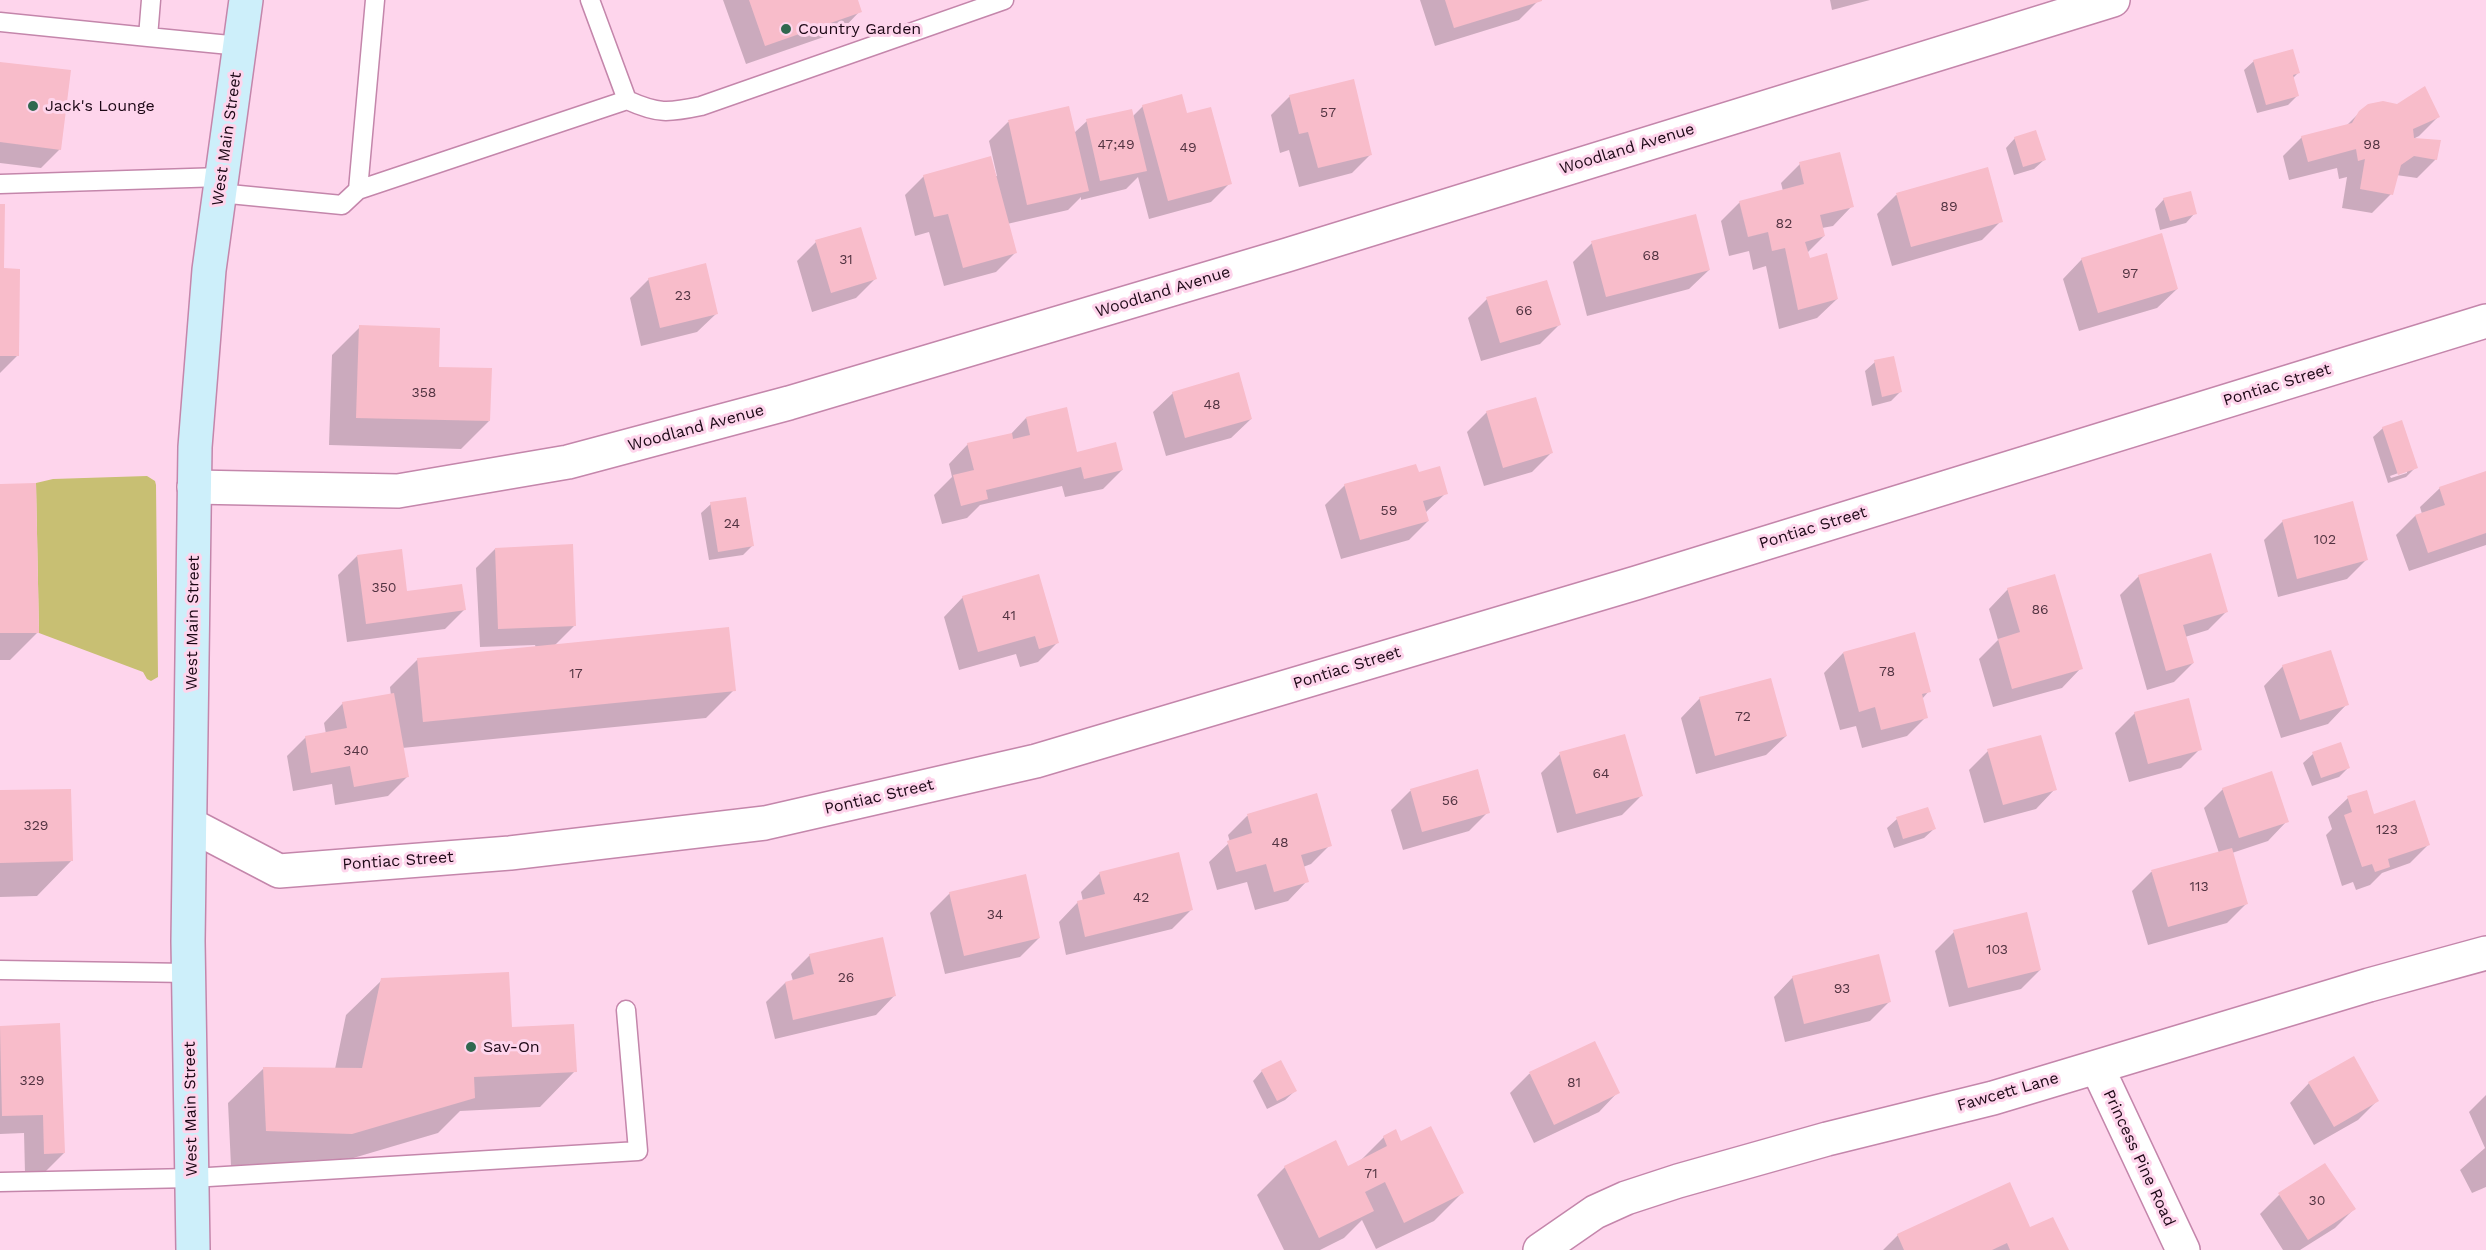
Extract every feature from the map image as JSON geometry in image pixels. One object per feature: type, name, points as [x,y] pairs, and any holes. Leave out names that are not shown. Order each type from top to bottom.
[{"type":"main road","name":"West Main Street","points":[[193,1250],[188,973],[195,447],[204,319],[246,0]]},
{"type":"street","name":"Woodland Avenue","points":[[194,487],[398,491],[568,462],[789,404],[1264,261],[2113,0]]},
{"type":"street","name":"Pontiac Street","points":[[190,825],[279,871],[510,853],[688,834],[786,818],[1036,761],[1636,583],[2486,321]]},
{"type":"street","name":"Fawcett Lane","points":[[1540,1250],[1595,1212],[1626,1198],[1827,1139],[1993,1098],[2369,985],[2486,953]]},
{"type":"street","name":"Princess Pine Road","points":[[2097,1067],[2183,1250]]},
{"type":"lane","points":[[148,37],[151,0]]},
{"type":"lane","points":[[358,190],[375,0]]},
{"type":"lane","points":[[590,0],[627,100]]},
{"type":"lane","points":[[0,184],[220,185],[342,205],[358,190],[627,100],[651,111],[674,112],[701,106],[1004,0]]},
{"type":"lane","points":[[0,22],[240,46]]},
{"type":"lane","points":[[0,970],[188,973]]},
{"type":"lane","points":[[0,1182],[192,1178],[638,1151],[626,1010]]},
{"type":"shaded area","points":[[147,476],[155,481],[156,485],[158,677],[151,681],[143,672],[39,633],[36,483],[53,479]]},
{"type":"building","name":"Country Garden","points":[[749,0],[858,0],[862,12],[765,46]]},
{"type":"building","points":[[1445,0],[1542,0],[1542,1],[1454,28]]},
{"type":"building","points":[[2293,49],[2300,73],[2293,75],[2299,96],[2266,105],[2253,60]]},
{"type":"building","name":"Jack's Lounge","points":[[0,62],[71,70],[61,150],[0,142]]},
{"type":"building","points":[[1354,79],[1372,155],[1318,168],[1308,132],[1299,134],[1289,95]]},
{"type":"building","points":[[2425,86],[2440,117],[2413,129],[2414,138],[2441,140],[2437,160],[2414,156],[2401,165],[2393,195],[2360,189],[2365,159],[2358,161],[2356,149],[2308,162],[2301,136],[2352,123],[2359,111],[2368,104],[2383,101],[2397,104]]},
{"type":"building","points":[[1182,94],[1187,113],[1211,107],[1232,184],[1168,201],[1142,105]]},
{"type":"building","points":[[1069,106],[1089,191],[1027,205],[1008,120]]},
{"type":"building","points":[[1132,109],[1147,171],[1100,181],[1086,119]]},
{"type":"building","points":[[2036,130],[2046,160],[2023,167],[2014,137]]},
{"type":"building","points":[[1840,152],[1854,207],[1820,215],[1825,236],[1805,242],[1810,258],[1827,253],[1838,299],[1798,310],[1785,248],[1772,251],[1768,232],[1748,237],[1739,201],[1804,184],[1799,162]]},
{"type":"building","points":[[991,156],[1017,253],[963,268],[948,214],[934,217],[923,175]]},
{"type":"building","points":[[1988,167],[2003,222],[1911,247],[1896,193]]},
{"type":"building","points":[[2191,191],[2197,214],[2170,221],[2163,198]]},
{"type":"building","points":[[0,204],[5,204],[4,268],[20,269],[19,356],[0,356]]},
{"type":"building","points":[[1696,214],[1710,270],[1606,297],[1591,241]]},
{"type":"building","points":[[861,227],[877,279],[831,293],[815,240]]},
{"type":"building","points":[[2162,233],[2178,289],[2098,313],[2081,258]]},
{"type":"building","points":[[706,263],[718,314],[660,328],[648,278]]},
{"type":"building","points":[[1547,280],[1561,325],[1500,343],[1486,297]]},
{"type":"building","points":[[359,325],[440,328],[439,367],[492,368],[490,421],[356,418]]},
{"type":"building","points":[[1894,356],[1902,392],[1882,397],[1874,360]]},
{"type":"building","points":[[1239,372],[1252,419],[1185,438],[1172,392]]},
{"type":"building","points":[[1536,397],[1553,453],[1503,468],[1486,411]]},
{"type":"building","points":[[1067,407],[1077,452],[1116,442],[1123,470],[1084,479],[1081,467],[986,490],[988,499],[961,506],[953,475],[974,470],[967,443],[1012,433],[1013,439],[1030,435],[1026,417]]},
{"type":"building","points":[[2402,420],[2418,468],[2398,475],[2382,427]]},
{"type":"building","points":[[1416,464],[1419,472],[1440,466],[1448,494],[1423,501],[1429,521],[1360,540],[1344,484]]},
{"type":"building","points":[[2486,471],[2486,533],[2428,553],[2415,515],[2445,505],[2439,487]]},
{"type":"building","points":[[36,483],[39,633],[0,633],[0,484]]},
{"type":"building","points":[[746,497],[754,546],[718,552],[710,502]]},
{"type":"building","points":[[2353,501],[2368,560],[2297,579],[2282,520]]},
{"type":"building","points":[[573,544],[576,626],[498,629],[495,548]]},
{"type":"building","points":[[402,549],[407,591],[462,584],[466,610],[366,624],[357,555]]},
{"type":"building","points":[[2211,553],[2228,612],[2183,625],[2194,663],[2166,671],[2138,575]]},
{"type":"building","points":[[1039,574],[1059,643],[1039,649],[1035,636],[978,652],[962,596]]},
{"type":"building","points":[[2055,574],[2083,669],[2012,689],[1998,639],[2020,632],[2007,588]]},
{"type":"building","points":[[729,627],[736,691],[423,722],[417,658]]},
{"type":"building","points":[[1915,632],[1931,692],[1922,694],[1928,718],[1881,730],[1875,707],[1859,712],[1843,652]]},
{"type":"building","points":[[2331,650],[2349,705],[2300,720],[2282,665]]},
{"type":"building","points":[[1771,678],[1787,736],[1715,756],[1699,697]]},
{"type":"building","points":[[394,693],[409,777],[354,787],[350,766],[311,773],[305,736],[347,728],[342,702]]},
{"type":"building","points":[[2189,698],[2202,750],[2148,764],[2134,712]]},
{"type":"building","points":[[1625,734],[1643,796],[1576,814],[1559,752]]},
{"type":"building","points":[[2041,735],[2057,790],[2003,805],[1987,749]]},
{"type":"building","points":[[2341,742],[2350,768],[2321,778],[2312,752]]},
{"type":"building","points":[[1478,769],[1490,813],[1422,832],[1410,789]]},
{"type":"building","points":[[2272,771],[2289,822],[2239,838],[2222,788]]},
{"type":"building","points":[[71,789],[73,861],[0,863],[0,790]]},
{"type":"building","points":[[2367,790],[2374,814],[2415,800],[2430,845],[2388,859],[2390,867],[2375,872],[2372,864],[2362,867],[2344,815],[2352,812],[2347,796]]},
{"type":"building","points":[[1317,793],[1332,846],[1301,855],[1309,882],[1274,892],[1266,864],[1236,872],[1227,841],[1252,833],[1247,814]]},
{"type":"building","points":[[1928,807],[1936,829],[1903,839],[1896,817]]},
{"type":"building","points":[[2232,848],[2248,904],[2168,927],[2151,870]]},
{"type":"building","points":[[1179,852],[1193,910],[1085,937],[1077,901],[1105,894],[1099,872]]},
{"type":"building","points":[[1026,874],[1040,938],[964,956],[949,892]]},
{"type":"building","points":[[2027,912],[2041,970],[1968,988],[1953,930]]},
{"type":"building","points":[[883,937],[896,996],[793,1020],[785,982],[814,974],[809,954]]},
{"type":"building","points":[[1879,954],[1891,1002],[1804,1024],[1792,976]]},
{"type":"building","name":"Sav-On","points":[[509,972],[512,1027],[574,1024],[577,1072],[474,1077],[475,1098],[352,1134],[266,1131],[263,1067],[362,1068],[381,978]]},
{"type":"building","points":[[60,1023],[65,1153],[44,1154],[43,1115],[2,1116],[0,1026]]},
{"type":"building","points":[[1595,1041],[1620,1093],[1554,1125],[1529,1072]]},
{"type":"building","points":[[2354,1056],[2379,1101],[2334,1127],[2308,1082]]},
{"type":"building","points":[[1281,1060],[1297,1091],[1277,1101],[1261,1070]]},
{"type":"building","points":[[1431,1126],[1464,1193],[1404,1223],[1385,1182],[1365,1192],[1374,1211],[1319,1238],[1284,1166],[1336,1140],[1348,1166],[1387,1146],[1383,1136],[1396,1129],[1401,1141]]},
{"type":"building","points":[[2325,1163],[2356,1209],[2308,1240],[2278,1193]]},
{"type":"building","points":[[2010,1182],[2030,1227],[2053,1217],[2069,1250],[2010,1250],[2007,1243],[1992,1250],[1904,1250],[1897,1234]]},
{"type":"place","name":"Country Garden","points":[[786,29]]},
{"type":"place","name":"Jack's Lounge","points":[[33,106]]},
{"type":"place","name":"Sav-On","points":[[471,1047]]}]
